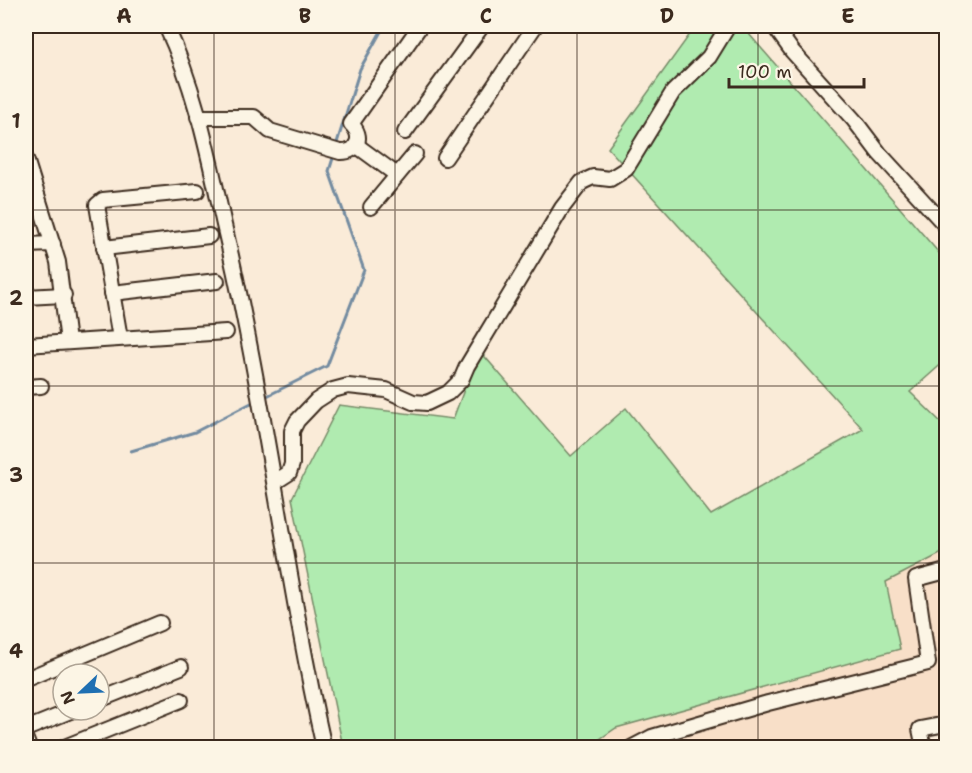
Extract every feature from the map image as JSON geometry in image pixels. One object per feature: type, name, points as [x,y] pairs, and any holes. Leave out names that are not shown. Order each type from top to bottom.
[{"type":"street","points":[[166,26],[185,70],[236,273],[275,482],[286,562],[324,747]]},
{"type":"street","points":[[198,117],[254,117],[270,131],[335,151],[348,152],[356,145],[358,133],[351,124],[420,26]]},
{"type":"street","points":[[405,132],[482,26]]},
{"type":"street","points":[[445,158],[535,26]]},
{"type":"street","points":[[275,482],[289,473],[292,464],[292,431],[297,421],[316,401],[333,390],[348,386],[387,390],[413,402],[427,403],[448,393],[461,380],[467,366],[562,208],[582,182],[593,177],[610,179],[626,169],[672,92],[709,57],[728,26]]},
{"type":"street","points":[[774,26],[792,51],[854,120],[879,153],[946,226]]},
{"type":"street","points":[[356,145],[397,175]]},
{"type":"street","points":[[371,207],[416,154]]},
{"type":"street","points":[[26,159],[31,195],[53,244],[64,296],[68,342]]},
{"type":"street","points":[[120,339],[97,205],[100,201],[197,191]]},
{"type":"street","points":[[104,248],[209,236]]},
{"type":"street","points":[[26,245],[53,244]]},
{"type":"street","points":[[112,293],[217,281]]},
{"type":"street","points":[[26,297],[64,296]]},
{"type":"street","points":[[26,345],[226,332]]},
{"type":"street","points":[[26,387],[41,386]]},
{"type":"street","points":[[631,747],[652,737],[768,703],[928,663],[916,579],[946,571]]},
{"type":"street","points":[[26,679],[160,623]]},
{"type":"street","points":[[111,695],[181,667]]},
{"type":"street","points":[[62,747],[181,700]]},
{"type":"street","points":[[26,729],[51,719]]},
{"type":"street","points":[[924,747],[920,729],[946,724]]},
{"type":"street","points":[[26,740],[29,747]]},
{"type":"path","points":[[939,747],[941,737],[946,736]]},
{"type":"shaded area","points":[[946,551],[946,731],[930,734],[933,747],[588,748],[616,728],[899,648],[885,582]]},
{"type":"green space","points":[[700,26],[742,26],[946,261],[946,360],[910,392],[946,427],[946,551],[886,582],[900,649],[616,728],[588,747],[343,747],[292,498],[339,405],[453,419],[479,350],[571,456],[626,408],[711,515],[863,429],[608,148],[693,30]]},
{"type":"waterway","points":[[336,146],[360,69],[384,26]]},
{"type":"waterway","points":[[263,398],[327,366],[364,270],[329,171],[334,155]]},
{"type":"waterway","points":[[131,451],[195,432],[257,400]]}]
